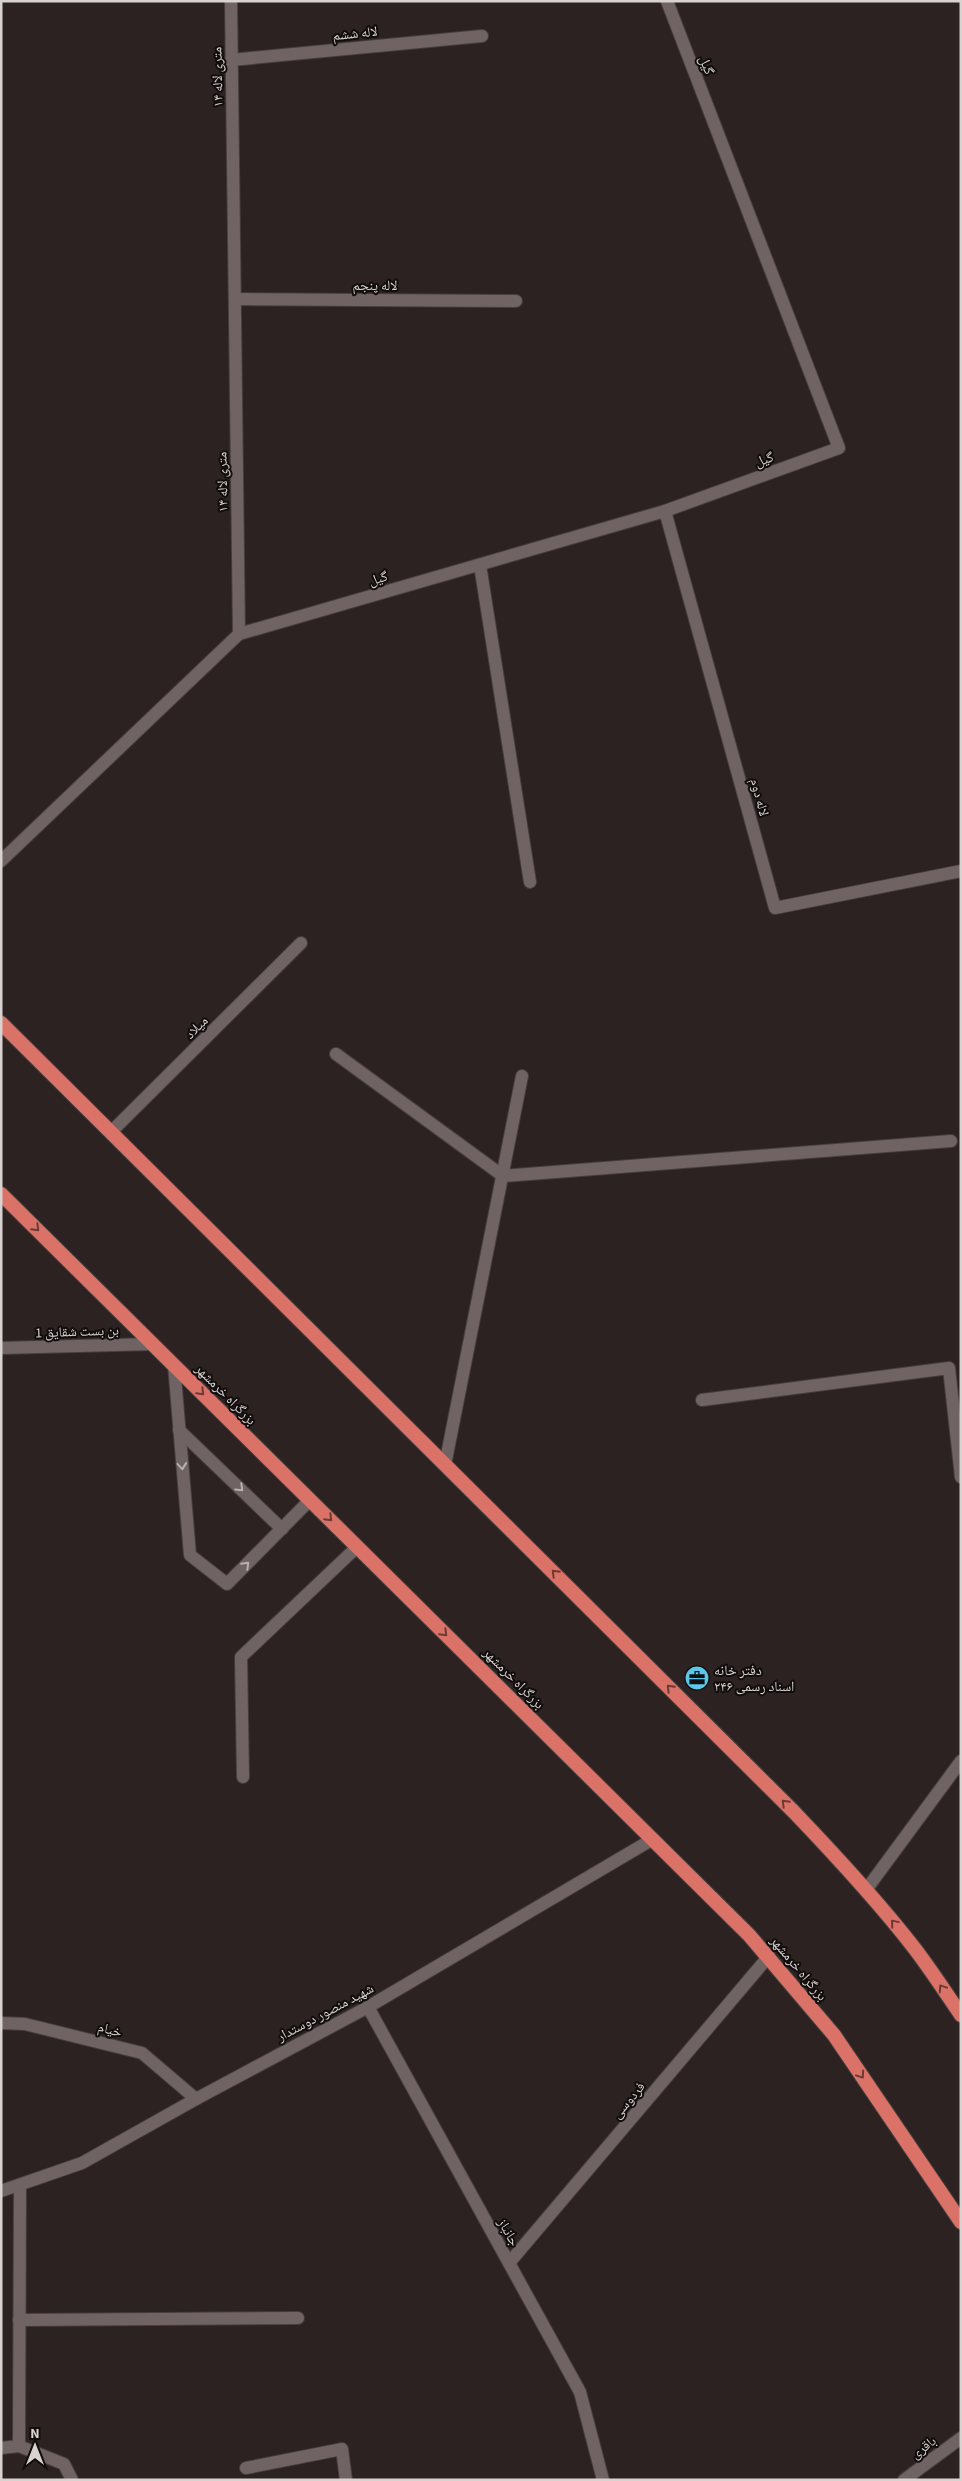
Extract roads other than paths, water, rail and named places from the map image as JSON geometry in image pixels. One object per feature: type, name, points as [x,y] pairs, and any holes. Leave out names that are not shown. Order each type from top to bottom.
[{"type":"highway","points":[[1,1023],[794,1812],[866,1890],[916,1950],[961,2015]]},
{"type":"highway","name":"بزرگراه خرمشهر","points":[[1,1194],[358,1546],[769,1956],[838,2041],[961,2222]]},
{"type":"street","name":"۱۴ متری لاله","points":[[230,1],[240,634]]},
{"type":"street","name":"گیل","points":[[240,634],[665,511],[839,448],[666,1]]},
{"type":"street","name":"لاله ششم","points":[[231,60],[482,36]]},
{"type":"street","name":"لاله پنجم","points":[[235,299],[516,301]]},
{"type":"street","name":"لاله دوم","points":[[665,511],[775,908],[961,871]]},
{"type":"street","points":[[480,565],[530,882]]},
{"type":"street","points":[[1,861],[240,634]]},
{"type":"street","name":"میلاد","points":[[111,1132],[301,943]]},
{"type":"street","points":[[336,1054],[503,1176],[951,1141]]},
{"type":"street","points":[[445,1465],[522,1076]]},
{"type":"street","name":"بن بست شقایق 1","points":[[1,1348],[153,1344]]},
{"type":"street","points":[[174,1365],[190,1555],[227,1584],[310,1500]]},
{"type":"street","points":[[702,1400],[949,1368],[961,1477]]},
{"type":"street","points":[[179,1430],[282,1529]]},
{"type":"street","points":[[243,1777],[241,1657],[358,1546]]},
{"type":"street","points":[[866,1890],[961,1761]]},
{"type":"street","name":"شهید منصور دوستدار","points":[[1,2192],[82,2163],[196,2099],[368,2007],[653,1840]]},
{"type":"street","name":"فردوسی","points":[[509,2262],[769,1956]]},
{"type":"street","name":"جانباز","points":[[368,2007],[580,2392],[602,2480]]},
{"type":"street","name":"خیام","points":[[1,2023],[25,2024],[142,2053],[196,2099]]},
{"type":"street","points":[[20,2185],[20,2446]]},
{"type":"street","points":[[20,2320],[298,2318]]},
{"type":"street","name":"باقری","points":[[904,2480],[961,2438]]},
{"type":"street","points":[[1,2448],[20,2446],[64,2464],[72,2480]]},
{"type":"street","points":[[246,2468],[342,2449],[346,2480]]},
{"type":"place","name":"دفتر خانه اسناد رسمی ۲۴۶","points":[[697,1678]]}]
